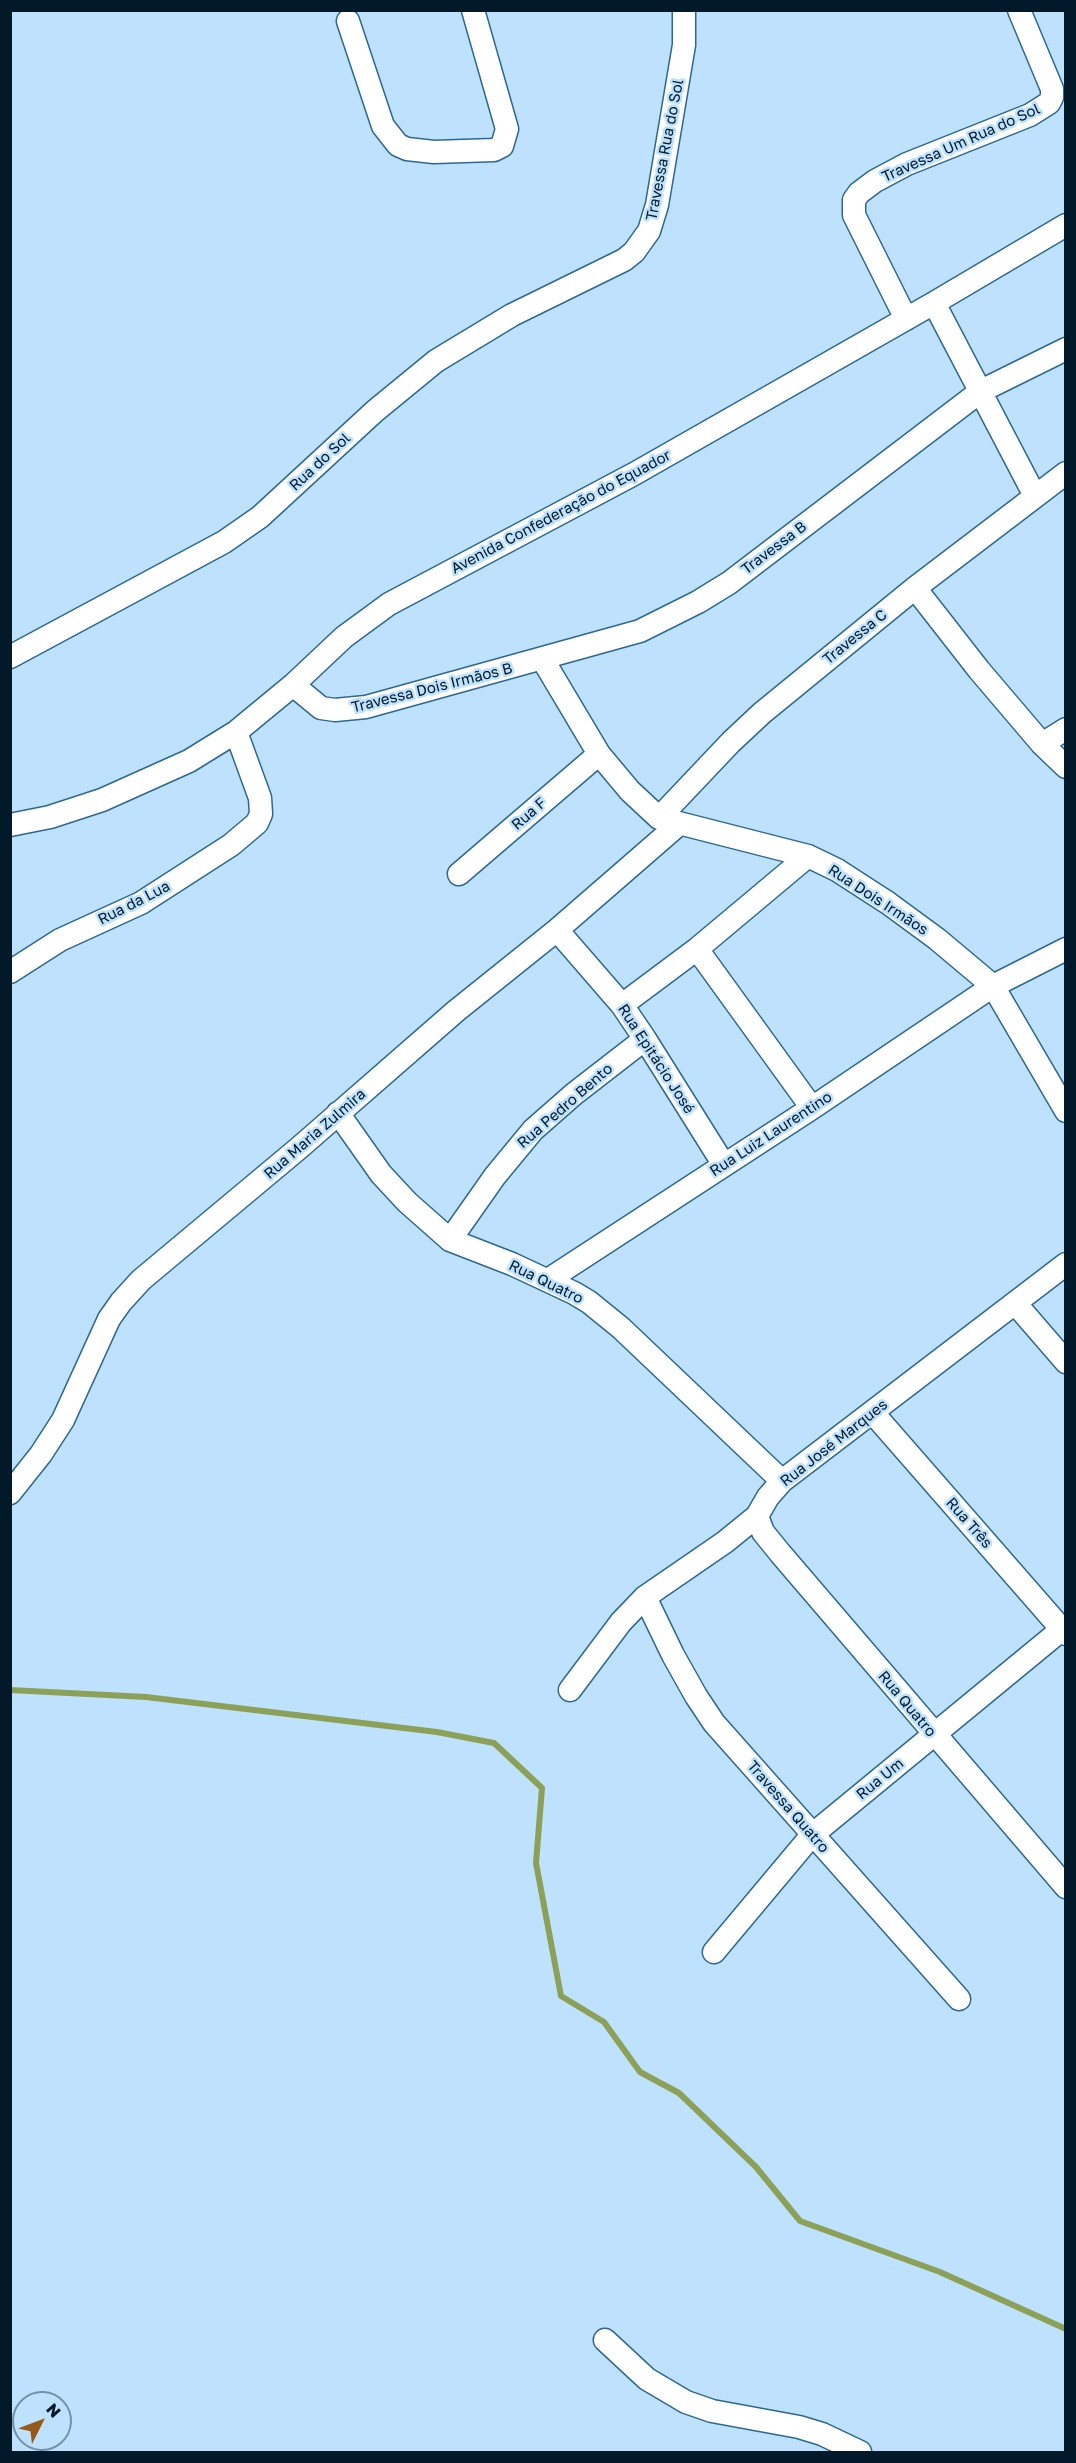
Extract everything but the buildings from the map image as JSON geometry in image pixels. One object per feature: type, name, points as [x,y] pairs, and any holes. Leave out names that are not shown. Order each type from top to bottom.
[{"type":"street","points":[[348,21],[383,126],[398,145],[407,149],[434,152],[494,150],[502,146],[507,129],[473,10]]},
{"type":"street","name":"Travessa Rua do Sol","points":[[624,260],[642,242],[653,221],[681,66],[684,45],[684,10]]},
{"type":"street","name":"Travessa Um Rua do Sol","points":[[906,319],[854,215],[854,200],[875,181],[907,164],[1041,109],[1053,97],[1049,79],[1019,10]]},
{"type":"street","name":"Avenida Confederação do Equador","points":[[10,825],[50,817],[102,800],[189,761],[236,732],[344,637],[389,604],[634,474],[934,303],[1065,225]]},
{"type":"street","name":"Rua do Sol","points":[[10,657],[224,542],[260,517],[375,411],[436,362],[512,315],[624,260]]},
{"type":"street","points":[[934,303],[1035,496]]},
{"type":"street","name":"Travessa B","points":[[543,660],[640,631],[698,602],[729,583],[981,391],[1065,349]]},
{"type":"street","name":"Travessa C","points":[[669,821],[731,742],[762,713],[915,588],[1065,473]]},
{"type":"street","points":[[915,588],[979,670],[1042,744],[1065,767]]},
{"type":"street","name":"Travessa Dois Irmãos B","points":[[292,685],[321,708],[350,709],[366,707],[543,660]]},
{"type":"street","name":"Rua Dois Irmãos","points":[[543,660],[599,754],[630,791],[669,821],[808,856],[837,870],[938,939],[993,986],[1065,1112]]},
{"type":"street","points":[[1042,744],[1065,729]]},
{"type":"street","name":"Rua da Lua","points":[[10,972],[69,935],[141,903],[231,845],[252,828],[260,818],[261,806],[236,732]]},
{"type":"street","name":"Rua F","points":[[459,874],[599,754]]},
{"type":"street","name":"Rua Maria Zulmira","points":[[10,1493],[41,1454],[63,1420],[100,1337],[121,1302],[141,1280],[464,1004],[557,930],[669,821]]},
{"type":"street","points":[[622,1005],[697,949],[808,856]]},
{"type":"street","name":"Rua Epitácio José","points":[[557,930],[622,1005],[724,1165]]},
{"type":"street","points":[[697,949],[812,1108]]},
{"type":"street","name":"Rua Luiz Laurentino","points":[[548,1280],[812,1108],[993,986],[1065,949]]},
{"type":"street","name":"Rua Pedro Bento","points":[[450,1240],[501,1167],[533,1130],[574,1094],[645,1039]]},
{"type":"street","name":"Rua Quatro","points":[[338,1113],[381,1174],[407,1202],[450,1240],[548,1280],[574,1293],[614,1321],[783,1481]]},
{"type":"street","name":"Rua José Marques","points":[[570,1690],[621,1622],[645,1597],[725,1542],[757,1516],[768,1497],[783,1481],[1065,1264]]},
{"type":"street","points":[[1014,1303],[1065,1362]]},
{"type":"street","name":"Rua Três","points":[[873,1413],[1064,1630]]},
{"type":"street","name":"Rua Quatro","points":[[757,1516],[764,1532],[780,1553],[1065,1887]]},
{"type":"street","name":"Travessa Quatro","points":[[645,1597],[673,1655],[714,1723],[958,1999]]},
{"type":"street","name":"Rua Um","points":[[714,1952],[812,1835],[1064,1630]]},
{"type":"street","points":[[605,2340],[647,2379],[686,2402],[712,2411],[800,2427],[822,2434],[860,2452]]},
{"type":"waterway","points":[[10,1690],[146,1697],[437,1732],[494,1743],[542,1788],[536,1863],[561,1996],[604,2022],[640,2072],[679,2093],[756,2167],[800,2221],[940,2272],[1066,2329]]}]
